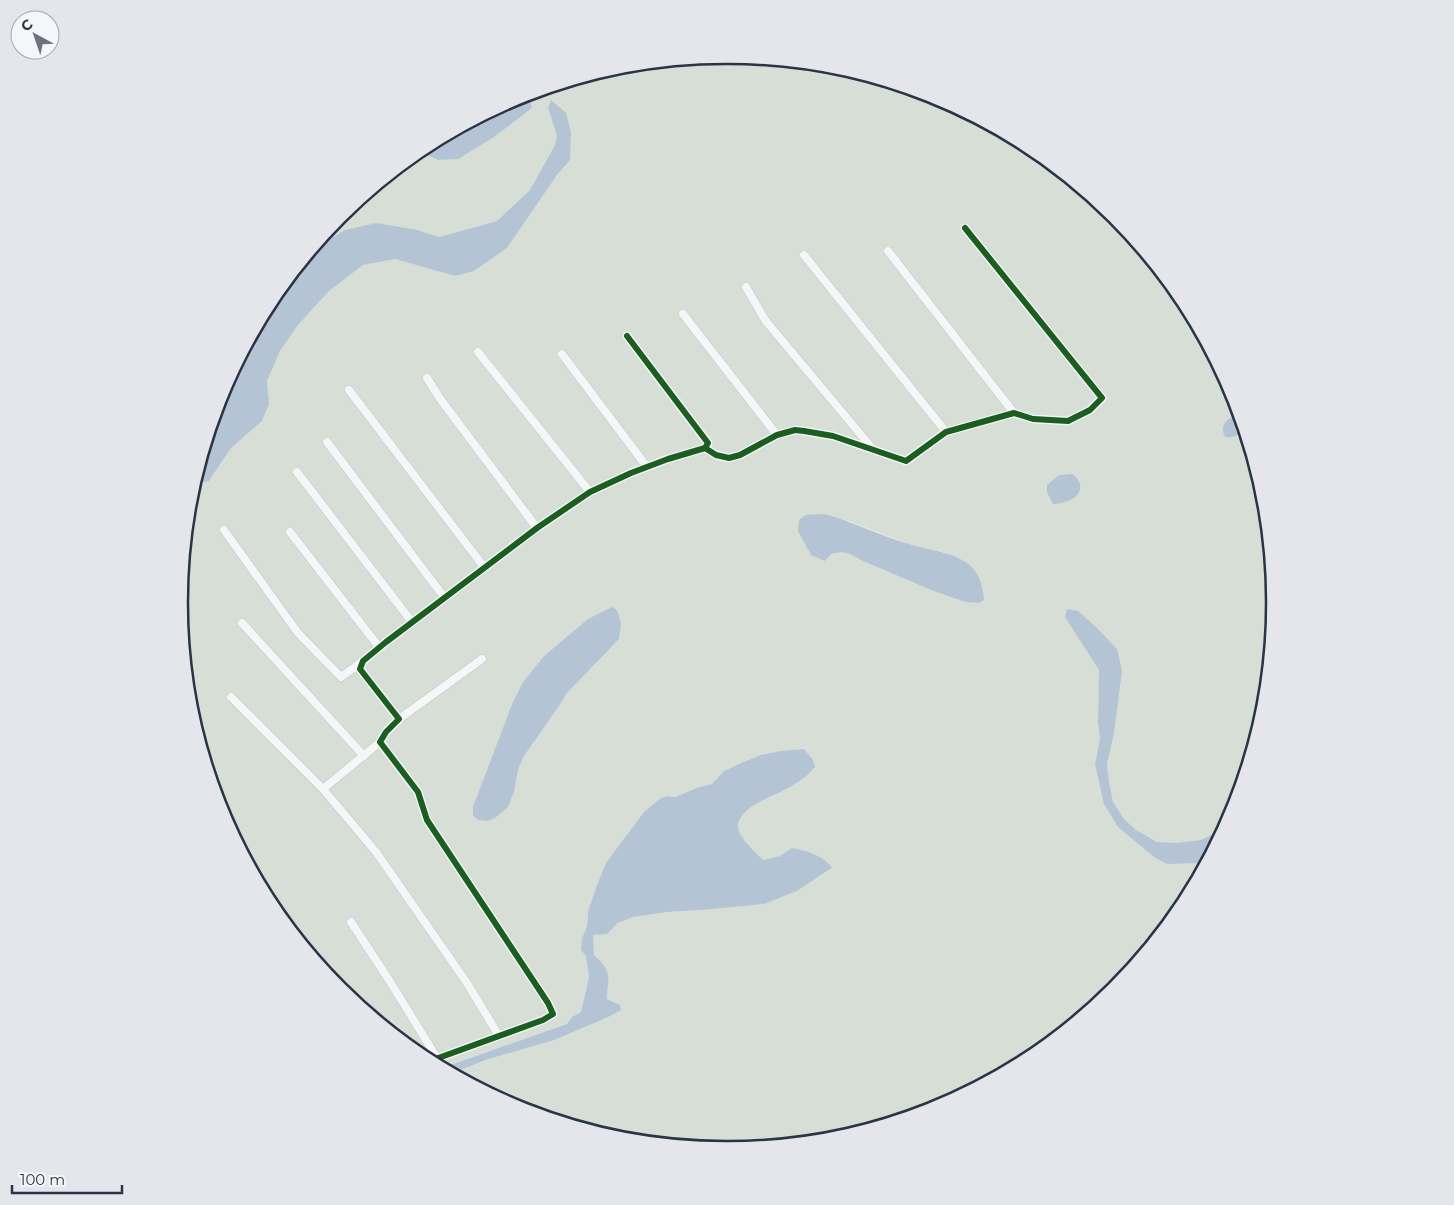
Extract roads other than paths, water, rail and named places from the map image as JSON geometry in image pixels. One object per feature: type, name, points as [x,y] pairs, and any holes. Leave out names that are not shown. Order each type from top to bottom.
[{"type":"street","points":[[705,448],[716,455],[729,458],[740,455],[777,436],[794,430],[833,436],[906,461],[946,432],[1014,413],[1033,419],[1068,422],[1090,410],[1102,398],[965,228]]},
{"type":"street","points":[[888,251],[1014,413]]},
{"type":"street","points":[[804,255],[946,432]]},
{"type":"street","points":[[746,287],[765,320],[873,450]]},
{"type":"street","points":[[682,314],[777,436]]},
{"type":"street","points":[[224,530],[298,633],[341,677],[484,567],[590,492],[646,467],[705,448],[708,444],[627,336]]},
{"type":"street","points":[[478,352],[590,492]]},
{"type":"street","points":[[562,354],[646,467]]},
{"type":"street","points":[[428,378],[441,400],[537,528]]},
{"type":"street","points":[[349,390],[484,567]]},
{"type":"street","points":[[328,442],[444,597]]},
{"type":"street","points":[[297,472],[412,622]]},
{"type":"street","points":[[290,532],[379,647]]},
{"type":"street","points":[[242,623],[364,756]]},
{"type":"street","points":[[323,789],[380,742],[386,732],[399,719],[482,659]]},
{"type":"street","points":[[363,661],[360,669],[399,719]]},
{"type":"street","points":[[232,698],[323,789],[376,852],[467,983],[499,1036]]},
{"type":"street","points":[[380,742],[418,792],[427,820],[554,1014],[543,1020],[440,1058]]},
{"type":"street","points":[[351,922],[389,980],[427,1049]]},
{"type":"water","points":[[551,100],[566,113],[571,132],[570,160],[557,175],[507,248],[474,271],[455,276],[395,259],[363,265],[329,291],[298,325],[280,351],[267,381],[269,404],[262,421],[231,448],[209,481],[202,482],[217,429],[229,396],[244,364],[260,333],[279,303],[322,247],[330,239],[345,230],[376,223],[417,230],[439,237],[497,221],[530,190],[555,145],[557,136],[548,108]]},
{"type":"water","points":[[530,102],[532,108],[494,137],[458,159],[438,160],[428,155],[489,119]]},
{"type":"water","points":[[1230,418],[1233,419],[1238,433],[1231,437],[1225,437],[1223,426]]},
{"type":"water","points":[[1072,474],[1077,478],[1080,490],[1068,501],[1053,504],[1047,492],[1047,485],[1059,475]]},
{"type":"water","points":[[825,514],[898,541],[946,553],[960,559],[975,570],[983,589],[984,600],[979,603],[965,602],[931,590],[850,554],[841,552],[831,554],[825,561],[811,555],[798,531],[799,520],[806,515]]},
{"type":"water","points":[[612,607],[617,610],[621,623],[619,639],[567,693],[524,756],[518,770],[514,792],[508,807],[495,818],[487,821],[478,820],[473,815],[473,807],[512,704],[523,682],[544,656],[588,619]]},
{"type":"water","points":[[1067,609],[1078,611],[1117,649],[1122,671],[1114,733],[1107,764],[1113,802],[1124,819],[1136,830],[1157,842],[1177,843],[1201,840],[1213,834],[1199,863],[1167,864],[1154,857],[1118,827],[1104,804],[1095,764],[1100,739],[1098,723],[1099,670],[1065,617]]},
{"type":"water","points":[[804,749],[813,760],[815,767],[799,782],[755,804],[743,814],[738,826],[740,835],[763,860],[780,856],[792,848],[809,852],[819,857],[832,868],[797,891],[764,904],[667,912],[633,917],[618,923],[607,934],[593,935],[594,955],[605,967],[608,975],[607,999],[620,1005],[621,1010],[554,1040],[489,1059],[460,1070],[451,1065],[567,1024],[572,1017],[581,1012],[589,977],[586,956],[581,950],[582,938],[587,926],[588,912],[606,863],[644,812],[661,798],[675,797],[712,784],[724,771],[761,755]]}]
